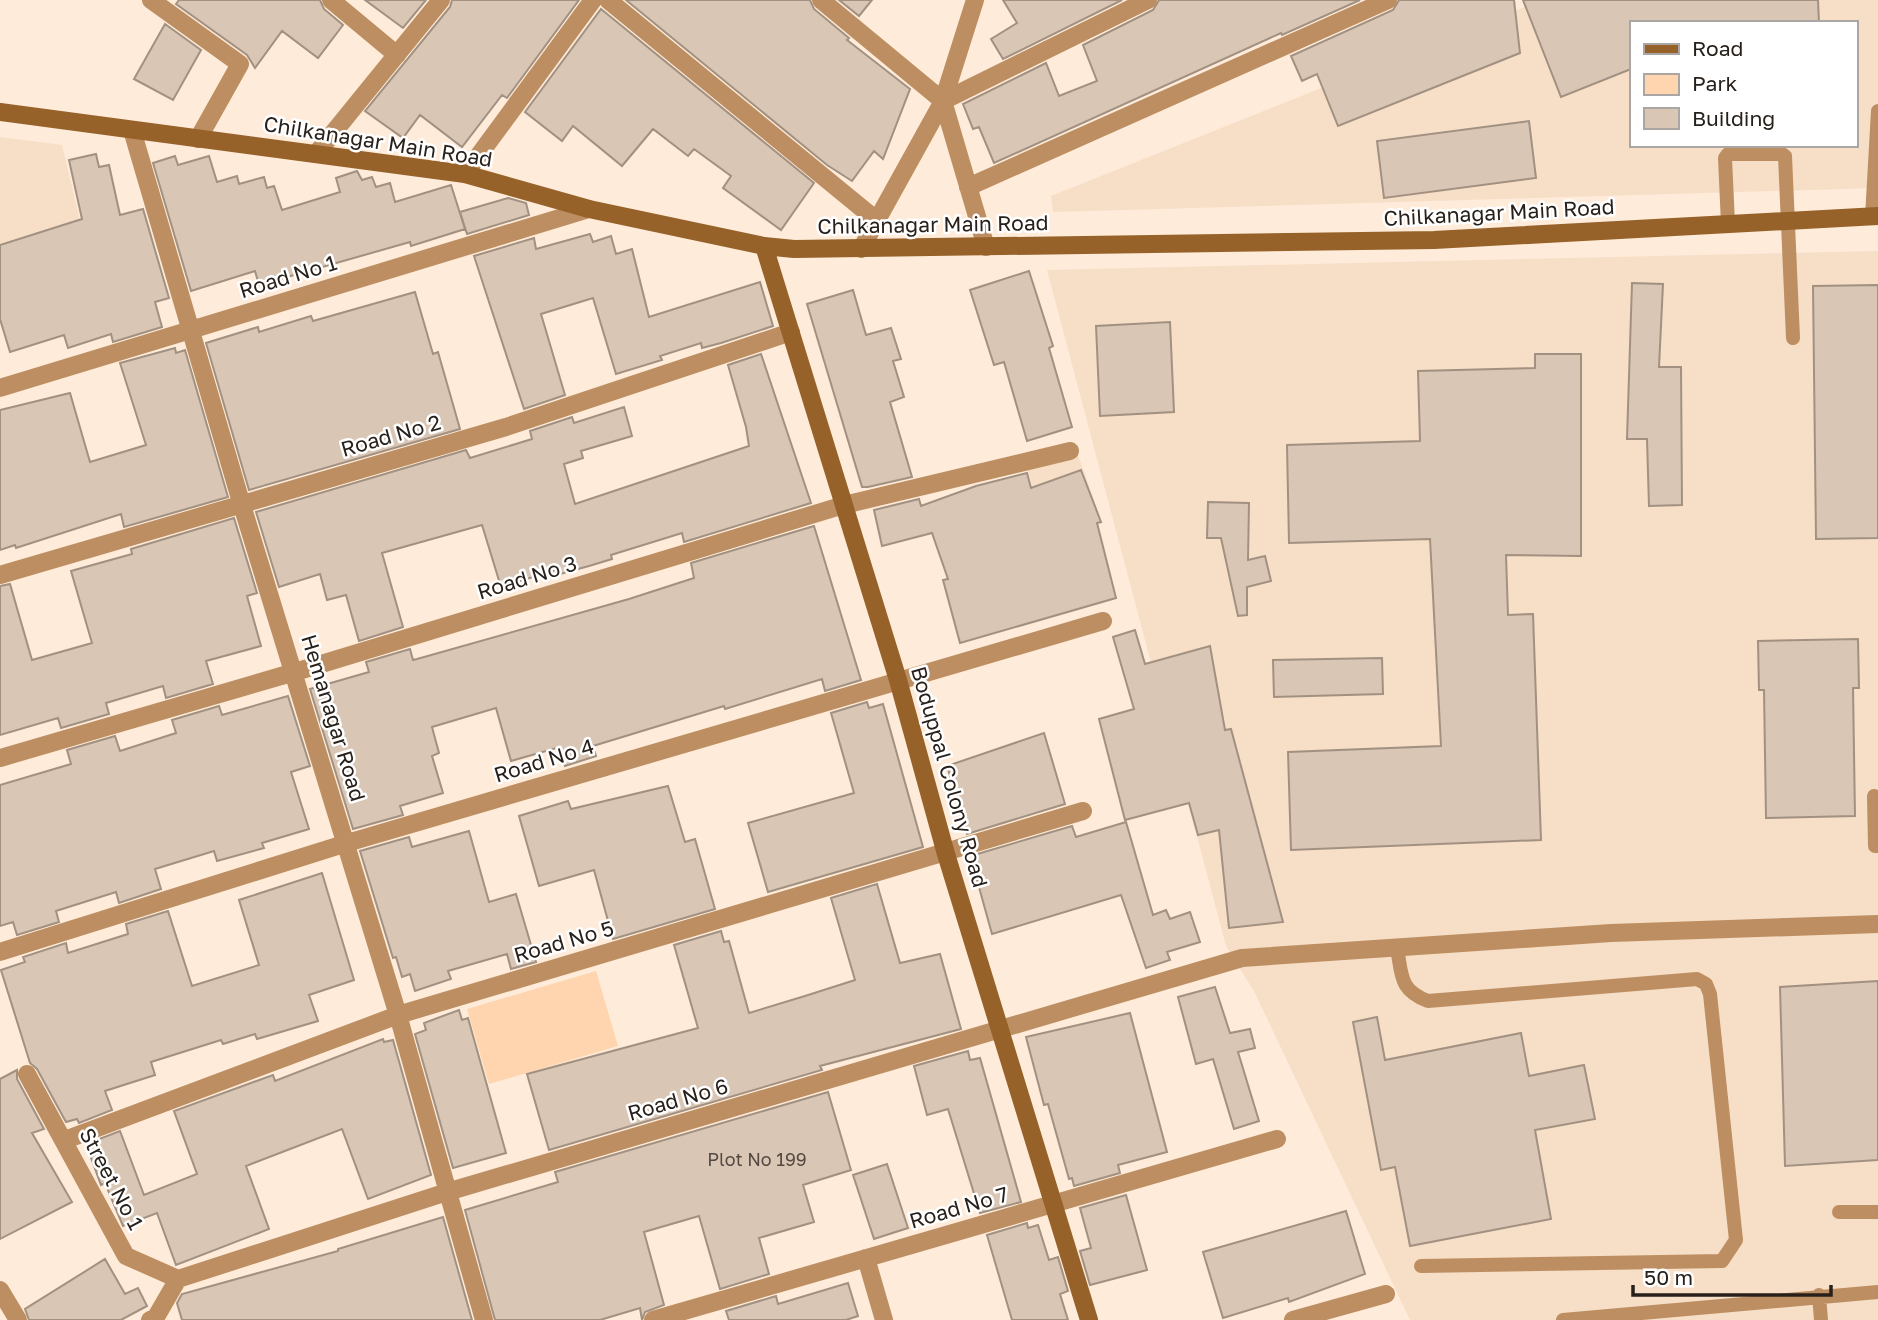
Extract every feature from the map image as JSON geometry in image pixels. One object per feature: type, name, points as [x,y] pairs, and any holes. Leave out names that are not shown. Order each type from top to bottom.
[{"type":"main road","name":"Chilkanagar Main Road","points":[[0,112],[465,174],[589,208],[764,246],[861,249],[1434,240],[1875,216]]},
{"type":"main road","name":"Boduppal Colony Road","points":[[764,246],[898,680],[946,854],[1089,1320]]},
{"type":"street","points":[[151,0],[240,64],[198,139]]},
{"type":"street","points":[[331,0],[397,55]]},
{"type":"street","points":[[316,154],[441,0]]},
{"type":"street","points":[[465,174],[593,0]]},
{"type":"street","points":[[608,0],[876,219]]},
{"type":"street","points":[[821,0],[943,101],[986,247]]},
{"type":"street","points":[[861,249],[943,101],[975,0]]},
{"type":"street","points":[[943,101],[1149,0]]},
{"type":"street","points":[[968,187],[1388,0]]},
{"type":"street","name":"Hemanagar Road","points":[[132,130],[193,329],[241,502],[398,1015],[484,1320]]},
{"type":"street","name":"Road No 1","points":[[0,388],[589,208]]},
{"type":"street","name":"Road No 2","points":[[0,575],[241,502],[506,427],[791,332]]},
{"type":"street","name":"Road No 3","points":[[0,758],[295,672],[844,505],[1070,451]]},
{"type":"street","name":"Road No 4","points":[[0,953],[347,843],[1103,621]]},
{"type":"street","name":"Road No 5","points":[[65,1140],[398,1015],[946,854],[1083,811]]},
{"type":"street","name":"Road No 6","points":[[178,1279],[447,1192],[1242,958],[1611,933],[1878,924]]},
{"type":"street","name":"Street No 1","points":[[27,1074],[126,1256],[178,1279]]},
{"type":"street","name":"Road No 7","points":[[653,1320],[687,1315],[866,1258],[1277,1139]]},
{"type":"street","points":[[866,1258],[884,1320]]},
{"type":"street","points":[[150,1320],[156,1317],[178,1279]]},
{"type":"street","points":[[0,1290],[18,1320]]},
{"type":"street","points":[[1293,1320],[1386,1294]]},
{"type":"lane","points":[[1875,216],[1878,111]]},
{"type":"lane","points":[[1728,224],[1725,158],[1732,153],[1776,152],[1785,156],[1793,338]]},
{"type":"lane","points":[[1874,796],[1878,846]]},
{"type":"lane","points":[[1397,948],[1403,982],[1411,995],[1428,1001],[1697,979],[1706,984],[1710,994],[1736,1240],[1722,1261],[1421,1266]]},
{"type":"lane","points":[[1839,1212],[1878,1212]]},
{"type":"lane","points":[[1563,1320],[1819,1295],[1878,1292]]},
{"type":"lane","points":[[1819,1295],[1821,1320]]},
{"type":"shaded area","points":[[1542,0],[1878,0],[1878,188],[1053,212],[1051,196]]},
{"type":"shaded area","points":[[0,137],[62,145],[90,263],[0,290]]},
{"type":"shaded area","points":[[1878,251],[1878,1320],[1410,1320],[1255,993],[1226,946],[1047,270]]},
{"type":"shaded area","points":[[1077,452],[1102,523],[1046,540],[1027,467]]},
{"type":"green space","points":[[596,971],[618,1046],[489,1084],[467,1009]]},
{"type":"building","points":[[179,0],[320,0],[324,9],[343,25],[318,58],[282,31],[255,68],[247,55],[176,4]]},
{"type":"building","points":[[365,0],[426,0],[403,28]]},
{"type":"building","points":[[452,0],[579,0],[507,98],[502,95],[462,147],[420,115],[403,138],[365,111],[450,7]]},
{"type":"building","points":[[626,0],[810,0],[814,9],[849,38],[847,40],[910,89],[883,159],[874,151],[852,181],[827,165]]},
{"type":"building","points":[[839,0],[872,0],[859,16]]},
{"type":"building","points":[[1003,0],[1122,0],[1003,59],[991,39],[1017,23]]},
{"type":"building","points":[[1159,0],[1360,0],[994,163],[979,127],[973,129],[963,104],[1046,63],[1059,96],[1097,81],[1083,45],[1153,10]]},
{"type":"building","points":[[1399,0],[1514,0],[1520,53],[1338,126],[1317,74],[1302,81],[1291,56],[1393,10]]},
{"type":"building","points":[[1523,0],[1818,0],[1819,21],[1630,21],[1630,69],[1561,97]]},
{"type":"building","points":[[601,9],[814,183],[781,230],[723,188],[731,176],[694,149],[688,156],[653,129],[622,166],[573,126],[562,141],[525,112]]},
{"type":"building","points":[[165,24],[201,50],[173,100],[134,79]]},
{"type":"building","points":[[1529,121],[1536,178],[1384,198],[1377,141]]},
{"type":"building","points":[[96,154],[99,167],[109,165],[120,215],[143,209],[169,298],[155,302],[162,327],[113,342],[111,334],[68,348],[64,335],[10,352],[0,319],[0,245],[82,219],[69,160]]},
{"type":"building","points":[[175,156],[178,165],[209,156],[217,182],[237,176],[239,184],[264,177],[267,188],[274,186],[282,210],[340,192],[336,178],[357,171],[362,180],[372,177],[376,187],[390,183],[395,202],[451,185],[465,229],[411,246],[410,242],[259,285],[255,271],[191,291],[153,163]]},
{"type":"building","points":[[508,198],[526,203],[529,215],[467,234],[460,212]]},
{"type":"building","points":[[590,234],[593,242],[611,236],[616,254],[632,249],[649,317],[760,282],[773,326],[702,348],[701,343],[660,356],[662,360],[616,374],[593,298],[541,314],[565,395],[524,409],[474,256],[534,238],[536,249]]},
{"type":"building","points":[[1029,271],[1053,346],[1049,348],[1072,427],[1027,441],[1004,362],[994,365],[970,290]]},
{"type":"building","points":[[1632,283],[1663,284],[1659,367],[1681,367],[1682,505],[1649,506],[1647,439],[1627,439]]},
{"type":"building","points":[[1878,285],[1878,538],[1816,539],[1813,286]]},
{"type":"building","points":[[853,290],[866,335],[891,328],[901,359],[893,361],[904,397],[890,402],[912,477],[868,487],[862,487],[807,304]]},
{"type":"building","points":[[415,292],[433,354],[438,352],[460,429],[249,490],[206,343],[258,327],[259,332],[311,316],[313,321]]},
{"type":"building","points":[[1170,322],[1174,412],[1100,416],[1096,326]]},
{"type":"building","points":[[175,348],[176,353],[185,350],[228,497],[124,527],[121,514],[16,548],[15,545],[0,550],[0,410],[70,393],[90,462],[146,445],[120,363]]},
{"type":"building","points":[[761,354],[811,503],[684,542],[682,533],[611,555],[612,559],[589,566],[560,574],[559,569],[501,587],[482,525],[382,553],[403,627],[359,641],[346,595],[327,600],[320,574],[279,587],[256,512],[466,450],[470,458],[532,439],[530,431],[572,417],[574,423],[624,407],[632,436],[581,451],[583,458],[564,464],[575,504],[749,446],[728,365]]},
{"type":"building","points":[[1535,354],[1581,354],[1581,556],[1506,555],[1508,615],[1533,614],[1541,840],[1291,850],[1288,752],[1441,746],[1430,539],[1289,543],[1287,445],[1420,441],[1418,371],[1535,368]]},
{"type":"building","points":[[1081,470],[1101,522],[1097,523],[1116,598],[960,643],[943,580],[948,579],[932,533],[882,546],[874,510],[919,499],[921,506],[976,486],[1027,473],[1031,488]]},
{"type":"building","points":[[1208,502],[1249,503],[1248,560],[1265,556],[1271,581],[1247,587],[1247,615],[1238,616],[1221,538],[1207,538]]},
{"type":"building","points":[[234,518],[257,593],[247,596],[261,646],[206,661],[213,684],[166,698],[163,686],[106,703],[109,714],[61,728],[58,718],[0,735],[0,586],[10,584],[32,660],[92,643],[71,571],[132,554],[131,549]]},
{"type":"building","points":[[814,526],[861,680],[825,691],[822,679],[725,709],[724,706],[593,746],[596,756],[565,766],[560,747],[511,761],[496,708],[432,727],[439,753],[432,756],[443,793],[400,806],[403,815],[353,829],[310,689],[369,672],[366,662],[410,649],[413,660],[694,578],[691,563]]},
{"type":"building","points":[[1135,630],[1145,664],[1210,646],[1225,730],[1231,729],[1283,922],[1229,928],[1219,830],[1198,835],[1189,803],[1125,820],[1099,719],[1134,709],[1113,637]]},
{"type":"building","points":[[1858,639],[1859,688],[1853,688],[1855,816],[1766,818],[1764,690],[1759,690],[1758,641]]},
{"type":"building","points":[[1382,658],[1383,694],[1274,697],[1273,660]]},
{"type":"building","points":[[288,696],[310,766],[291,772],[309,829],[262,843],[264,848],[217,861],[214,851],[155,869],[161,889],[119,903],[116,892],[56,911],[59,922],[17,935],[13,922],[0,926],[0,785],[71,764],[67,750],[115,736],[120,751],[176,733],[172,720],[219,706],[222,715]]},
{"type":"building","points":[[867,702],[869,708],[883,704],[923,847],[768,892],[748,823],[854,793],[831,713]]},
{"type":"building","points":[[1044,733],[1065,804],[967,834],[947,766]]},
{"type":"building","points":[[668,786],[685,842],[695,839],[715,909],[613,939],[594,870],[539,886],[519,816],[568,801],[571,809]]},
{"type":"building","points":[[1126,822],[1153,915],[1166,910],[1170,919],[1190,912],[1200,942],[1167,952],[1170,960],[1146,968],[1121,895],[992,934],[972,862],[976,861],[974,855],[1072,826],[1076,837]]},
{"type":"building","points":[[469,831],[489,902],[516,894],[536,962],[511,969],[507,954],[448,971],[451,979],[415,991],[410,974],[402,977],[396,957],[393,958],[360,851],[409,837],[412,847]]},
{"type":"building","points":[[322,873],[354,980],[309,995],[318,1021],[257,1039],[255,1034],[223,1044],[221,1040],[151,1062],[155,1075],[105,1091],[112,1110],[79,1123],[77,1119],[66,1122],[37,1069],[30,1063],[1,970],[25,962],[23,957],[66,943],[68,953],[128,934],[126,924],[168,911],[192,986],[259,965],[239,900]]},
{"type":"building","points":[[877,884],[900,963],[940,954],[961,1029],[820,1066],[822,1070],[549,1150],[527,1074],[698,1028],[674,945],[721,931],[724,942],[729,941],[749,1013],[855,980],[831,898]]},
{"type":"building","points":[[1878,981],[1878,1160],[1785,1166],[1780,987]]},
{"type":"building","points":[[1215,987],[1230,1033],[1250,1029],[1255,1048],[1238,1052],[1259,1121],[1234,1129],[1213,1059],[1196,1064],[1178,997]]},
{"type":"building","points":[[459,1010],[462,1020],[468,1018],[506,1153],[453,1168],[415,1034],[426,1030],[424,1023]]},
{"type":"building","points":[[1130,1013],[1167,1152],[1118,1165],[1120,1173],[1074,1186],[1072,1178],[1069,1179],[1048,1104],[1044,1105],[1026,1037]]},
{"type":"building","points":[[1377,1017],[1385,1060],[1521,1033],[1529,1076],[1584,1065],[1595,1119],[1535,1130],[1551,1219],[1410,1246],[1395,1167],[1381,1170],[1353,1022]]},
{"type":"building","points":[[383,1039],[384,1042],[393,1040],[431,1175],[368,1199],[342,1129],[246,1166],[269,1229],[176,1265],[157,1213],[123,1226],[105,1183],[101,1185],[86,1144],[120,1131],[144,1195],[197,1174],[174,1111],[273,1075],[275,1081]]},
{"type":"building","points":[[968,1051],[970,1060],[980,1058],[1021,1202],[980,1213],[948,1109],[927,1115],[914,1066]]},
{"type":"building","points":[[17,1070],[17,1079],[44,1129],[32,1133],[72,1202],[0,1239],[0,1079]]},
{"type":"building","points":[[828,1092],[851,1170],[803,1185],[814,1222],[759,1238],[769,1274],[720,1289],[699,1216],[644,1232],[664,1305],[645,1312],[642,1320],[640,1308],[600,1320],[495,1320],[465,1210],[558,1182],[555,1172]]},
{"type":"building","points":[[887,1164],[908,1228],[874,1239],[853,1175]]},
{"type":"building","points":[[1126,1195],[1147,1270],[1090,1285],[1080,1251],[1091,1248],[1080,1208]]},
{"type":"building","points":[[1346,1211],[1365,1274],[1289,1302],[1288,1298],[1223,1318],[1203,1252]]},
{"type":"building","points":[[443,1217],[472,1320],[182,1320],[177,1303],[182,1294],[338,1251]]},
{"type":"building","points":[[1027,1223],[1028,1228],[1038,1225],[1049,1260],[1058,1257],[1068,1291],[1060,1294],[1068,1320],[1012,1320],[987,1235]]},
{"type":"building","points":[[105,1259],[125,1294],[138,1288],[147,1306],[121,1320],[29,1320],[25,1309]]},
{"type":"building","points":[[848,1283],[858,1316],[846,1320],[729,1320],[726,1311],[776,1296],[778,1304]]}]
